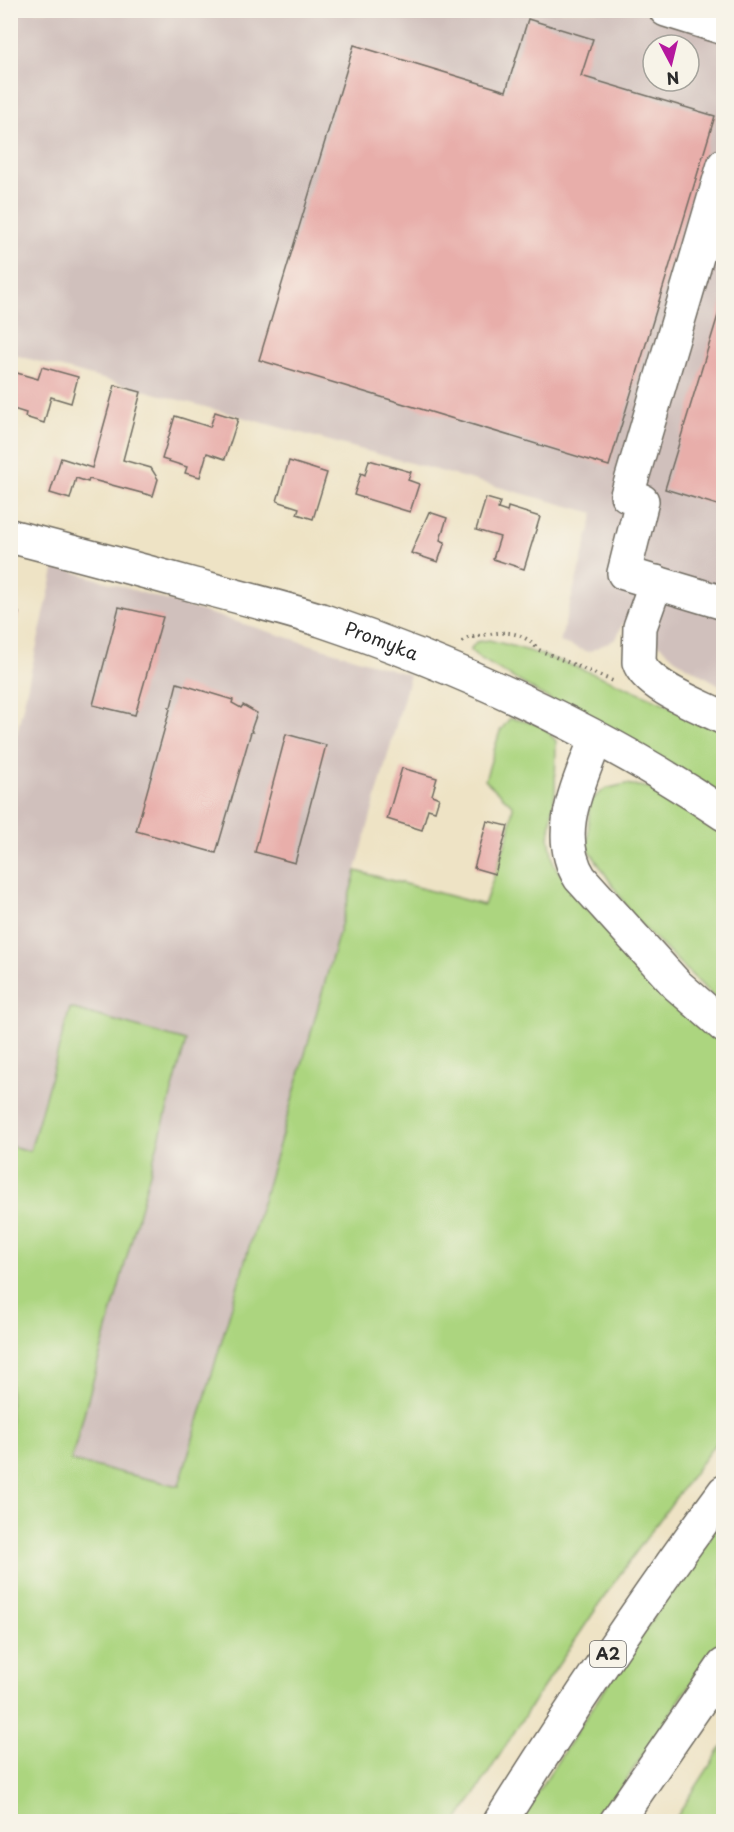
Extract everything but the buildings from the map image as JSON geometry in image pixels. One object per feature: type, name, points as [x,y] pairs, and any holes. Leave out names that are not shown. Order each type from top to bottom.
[{"type":"main road","points":[[666,10],[722,22]]},
{"type":"main road","points":[[723,165],[627,495],[642,501],[624,573],[723,603]]},
{"type":"main road","name":"Promyka","points":[[10,536],[320,620],[408,652],[504,693],[596,738],[723,814]]},
{"type":"main road","points":[[656,582],[640,627],[639,662],[641,668],[662,687],[723,718]]},
{"type":"main road","points":[[596,738],[575,795],[567,826],[568,852],[573,866],[580,878],[677,985],[723,1026]]},
{"type":"main road","name":"A2","points":[[500,1821],[609,1653],[723,1492]]},
{"type":"main road","points":[[616,1821],[723,1665]]},
{"type":"path","points":[[454,647],[468,638],[507,632],[520,635],[547,654],[621,684]]},
{"type":"shaded area","points":[[10,11],[723,11],[723,687],[675,659],[640,627],[623,623],[616,639],[588,652],[560,642],[594,513],[11,354]]},
{"type":"shaded area","points":[[55,566],[410,675],[291,1104],[179,1486],[71,1462],[186,1041],[70,1008],[30,1152],[11,1146],[11,759]]},
{"type":"green space","points":[[489,640],[578,668],[723,730],[723,802],[478,657],[470,650],[476,642]]},
{"type":"green space","points":[[510,718],[542,725],[556,741],[555,791],[549,838],[554,865],[589,911],[723,1045],[723,1433],[615,1581],[532,1704],[458,1821],[11,1821],[10,1146],[30,1151],[70,1008],[186,1041],[71,1461],[179,1486],[291,1104],[356,871],[484,905],[509,833],[513,806],[485,780],[500,731]]},
{"type":"green space","points":[[626,784],[657,789],[723,830],[723,1006],[634,918],[588,848],[589,802],[605,789]]},
{"type":"green space","points":[[723,1517],[723,1635],[599,1821],[518,1822],[611,1679]]},
{"type":"green space","points":[[723,1745],[723,1821],[674,1821]]}]
